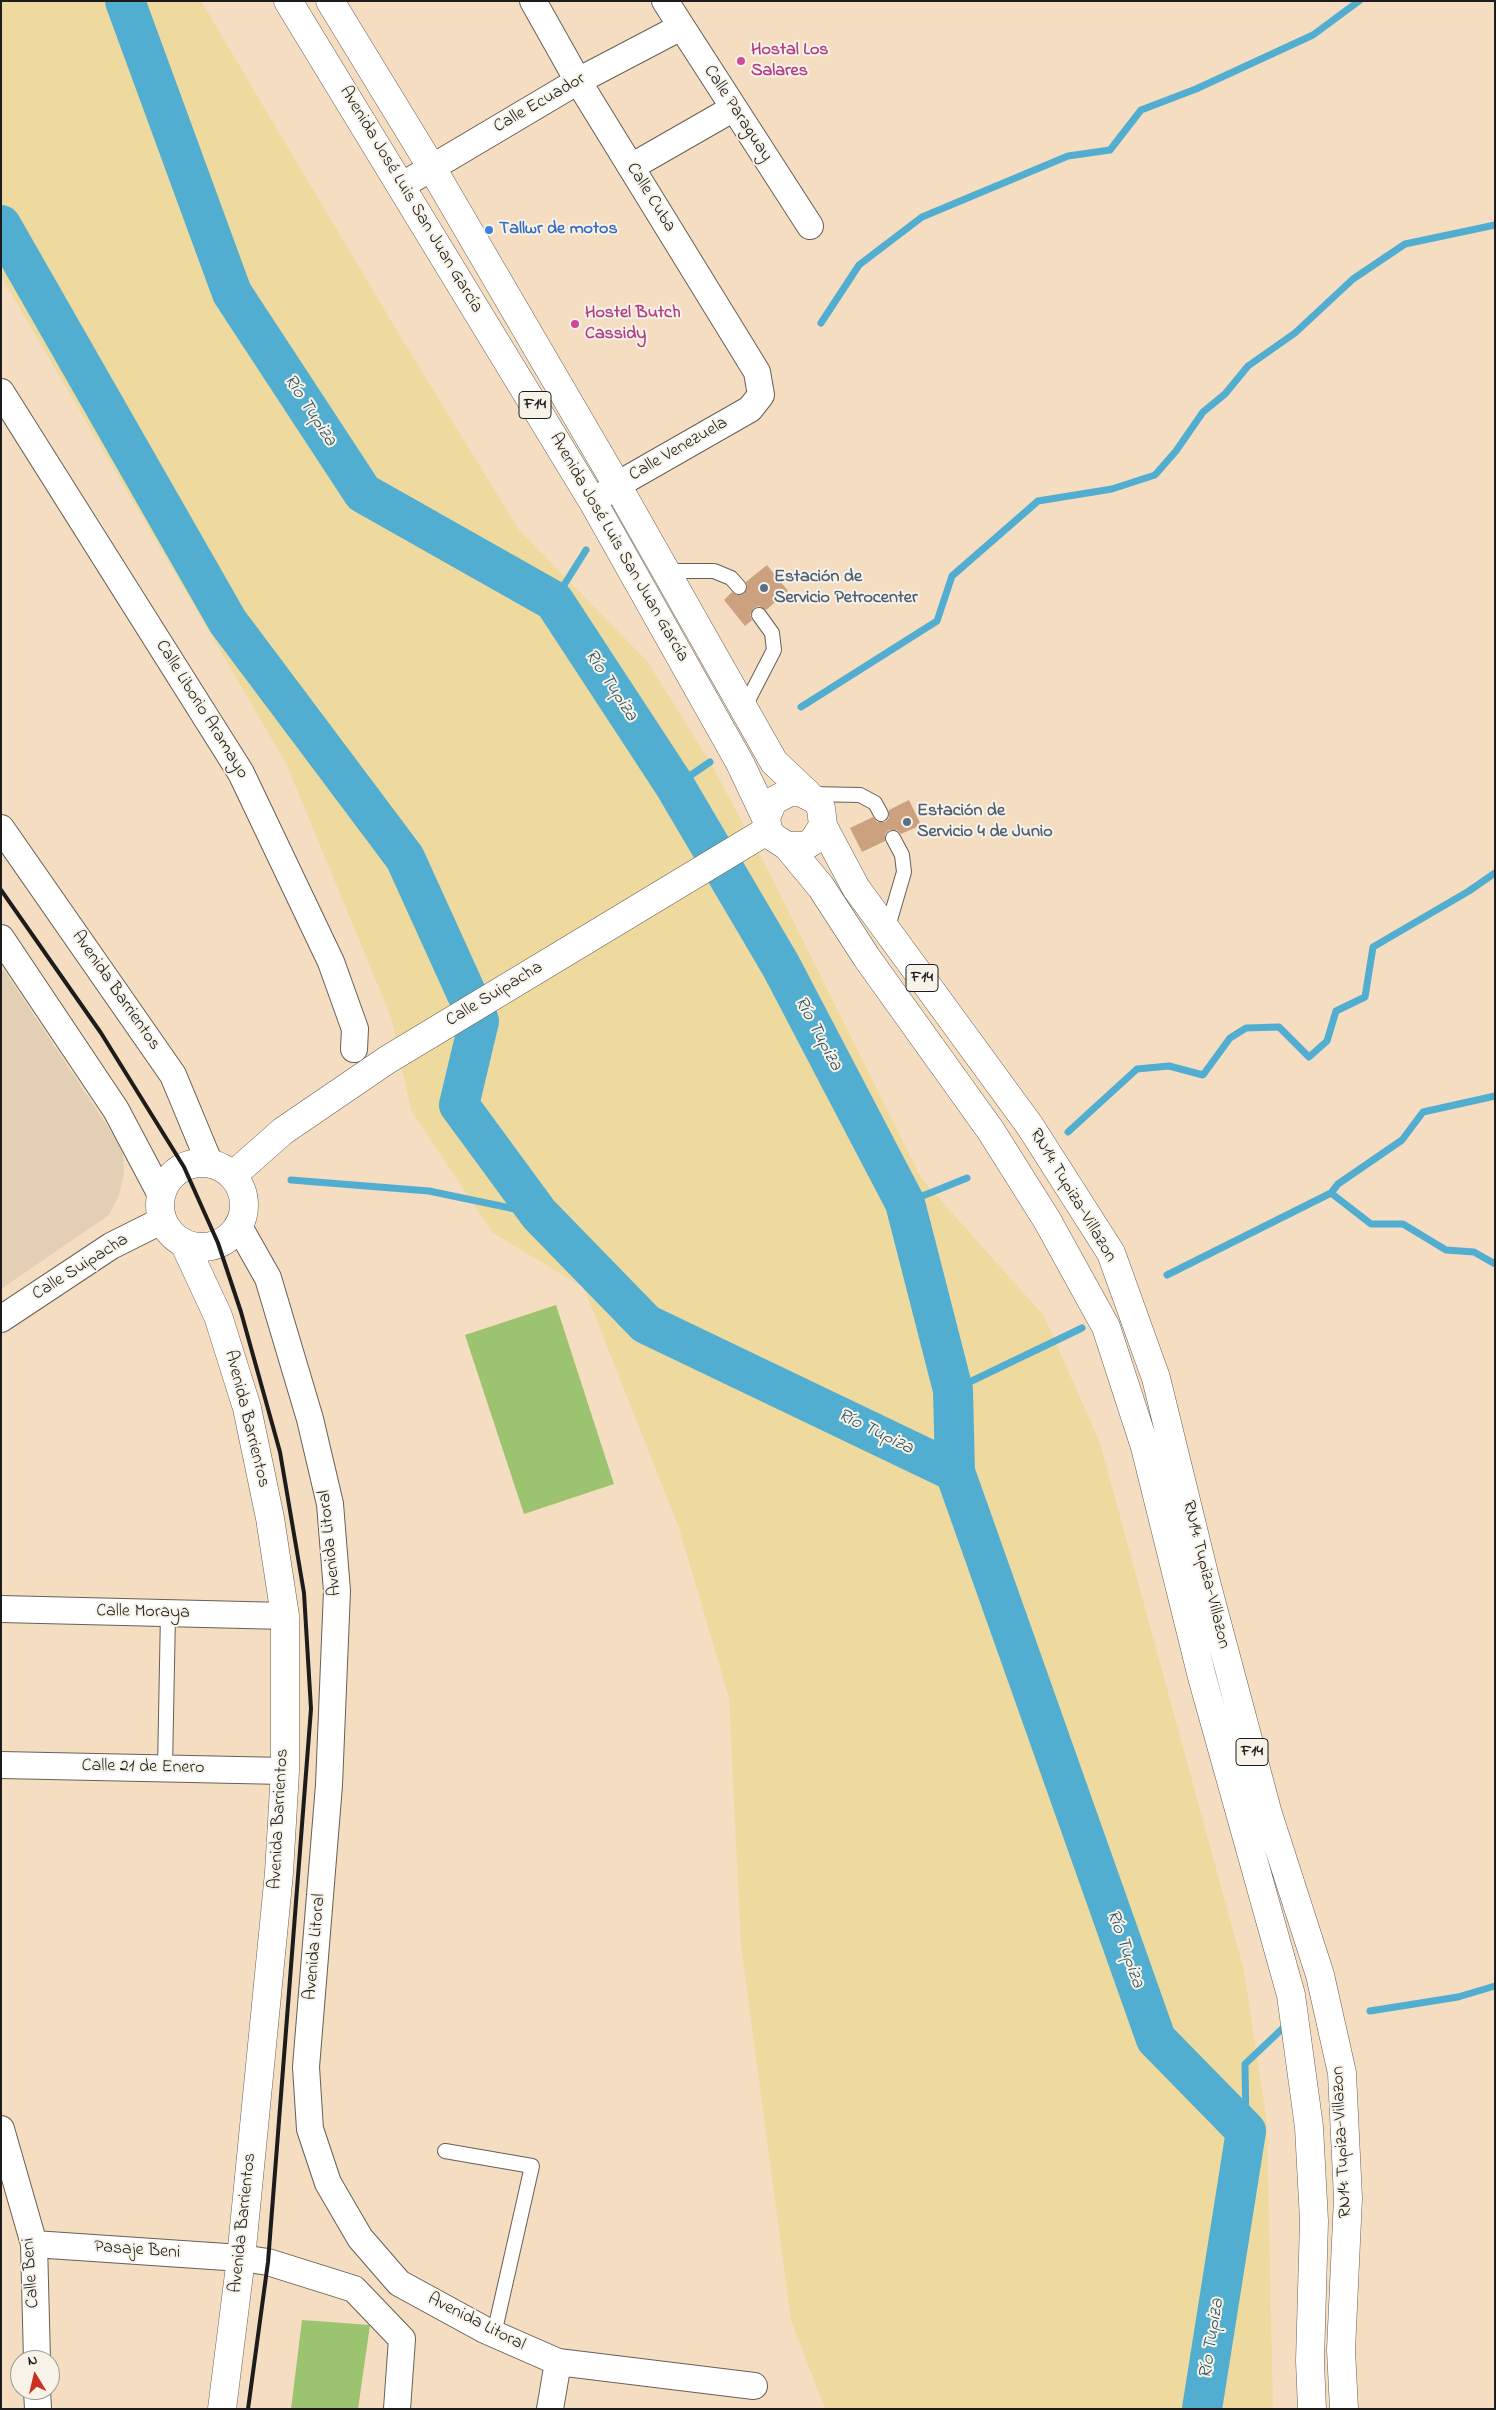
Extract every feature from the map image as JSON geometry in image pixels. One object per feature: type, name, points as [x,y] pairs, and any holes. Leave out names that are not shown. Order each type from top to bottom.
[{"type":"main road","name":"Avenida José Luis San Juan García","points":[[288,1],[593,502],[740,762],[774,831]]},
{"type":"main road","name":"Avenida José Luis San Juan García","points":[[330,1],[432,168],[617,485],[743,711],[774,762],[808,794]]},
{"type":"main road","points":[[808,794],[790,792],[781,795],[768,809],[774,831],[805,846],[813,841],[823,826]]},
{"type":"main road","name":"F14","points":[[808,794],[821,808],[823,826]]},
{"type":"main road","name":"RN14: Tupiza-Villazon","points":[[823,826],[856,888],[1030,1126],[1111,1253],[1150,1362],[1268,1814],[1320,1975],[1342,2073],[1348,2198],[1341,2350],[1344,2409]]},
{"type":"main road","name":"Calle Suipacha","points":[[221,1170],[283,1131],[387,1060],[774,831]]},
{"type":"main road","name":"RN14: Tupiza-Villazon","points":[[774,831],[821,887],[867,958],[991,1131],[1043,1214],[1106,1327],[1144,1447],[1202,1677],[1291,1995],[1309,2127],[1314,2221],[1311,2322],[1312,2409]]},
{"type":"main road","points":[[196,1163],[221,1170],[240,1189],[244,1201],[243,1213],[238,1225],[230,1236],[218,1243],[207,1246],[184,1243],[172,1235],[162,1207],[165,1184],[173,1174],[196,1163]]},
{"type":"main road","points":[[1043,1214],[1073,1194]]},
{"type":"main road","name":"Avenida Barrientos","points":[[184,1243],[218,1316],[247,1408],[270,1518],[285,1616],[284,1770],[278,1883],[241,2258],[222,2409]]},
{"type":"main road","points":[[1120,1370],[1150,1362]]},
{"type":"main road","points":[[1274,1929],[1302,1918]]},
{"type":"main road","points":[[1311,2322],[1342,2322]]},
{"type":"street","name":"Calle Cuba","points":[[533,1],[578,81],[758,372],[761,395]]},
{"type":"street","name":"Calle Paraguay","points":[[665,1],[810,226]]},
{"type":"street","name":"Calle Ecuador","points":[[401,186],[578,81],[681,27]]},
{"type":"street","points":[[631,167],[734,108]]},
{"type":"street","name":"Calle Liborio Aramayo","points":[[1,392],[241,773],[331,962],[355,1029],[354,1049]]},
{"type":"street","name":"Calle Venezuela","points":[[593,502],[617,485],[750,409],[761,395]]},
{"type":"street","name":"Avenida Barrientos","points":[[1,828],[173,1075],[221,1170]]},
{"type":"street","points":[[5,950],[116,1110],[162,1207]]},
{"type":"street","name":"Calle Suipacha","points":[[1,1319],[111,1246],[162,1207]]},
{"type":"street","name":"Avenida Litoral","points":[[238,1225],[268,1278],[310,1419],[330,1504],[337,1591],[329,1785],[306,2067],[310,2129],[328,2183],[360,2238],[398,2283],[494,2334],[558,2362],[754,2386]]},
{"type":"street","name":"Calle Moraya","points":[[1,1609],[285,1616]]},
{"type":"street","name":"Calle 21 de Enero","points":[[1,1765],[284,1770]]},
{"type":"street","name":"Calle Beni","points":[[1,2129],[34,2244],[37,2350]]},
{"type":"street","name":"Pasaje Beni","points":[[34,2244],[241,2258],[268,2262],[354,2290],[402,2339],[397,2409]]},
{"type":"street","points":[[551,2408],[558,2362]]},
{"type":"lane","points":[[666,571],[714,571],[731,578],[739,587]]},
{"type":"lane","points":[[743,711],[774,650],[772,634],[759,615]]},
{"type":"lane","points":[[808,794],[860,795],[874,803],[881,814]]},
{"type":"lane","points":[[887,930],[904,872],[902,855],[893,838]]},
{"type":"lane","points":[[165,1768],[168,1613]]},
{"type":"lane","points":[[445,2151],[532,2166],[494,2334]]},
{"type":"shaded area","points":[[4,970],[116,1139],[123,1154],[124,1174],[119,1195],[109,1215],[1,1289],[1,972]]},
{"type":"green space","points":[[556,1305],[614,1484],[524,1514],[465,1335]]},
{"type":"green space","points":[[302,2320],[370,2325],[358,2409],[291,2409]]},
{"type":"sand","points":[[1,1],[201,1],[397,331],[519,530],[647,661],[710,762],[768,870],[921,1178],[1044,1316],[1100,1443],[1244,1971],[1267,2123],[1273,2409],[825,2409],[791,2320],[741,1945],[729,1698],[679,1528],[584,1288],[493,1233],[411,1110],[391,1017],[286,763],[1,276]]},
{"type":"building","points":[[767,565],[788,591],[766,610],[759,606],[754,608],[750,615],[752,620],[745,626],[724,600],[732,592],[737,595],[744,594],[747,589],[746,582]]},
{"type":"building","points":[[909,800],[921,825],[901,834],[897,830],[889,830],[885,834],[885,841],[862,852],[850,828],[873,817],[877,822],[885,822],[889,818],[889,810]]},
{"type":"waterway","name":"Río Tupiza","points":[[125,1],[232,293],[363,493],[554,601],[675,786],[781,966],[905,1203],[953,1390],[955,1472]]},
{"type":"waterway","points":[[821,323],[859,265],[922,217],[1068,156],[1110,150],[1141,110],[1196,89],[1313,35],[1359,1]]},
{"type":"waterway","name":"Río Tupiza","points":[[1,225],[228,622],[405,858],[479,1021],[459,1105],[539,1214],[646,1324],[955,1472],[1156,2039],[1246,2131],[1202,2409]]},
{"type":"waterway","points":[[801,707],[937,621],[952,576],[1038,501],[1112,489],[1155,475],[1176,451],[1203,412],[1225,394],[1248,366],[1295,333],[1353,279],[1405,244],[1495,225]]},
{"type":"waterway","points":[[554,601],[586,550]]},
{"type":"waterway","points":[[675,786],[710,762]]},
{"type":"waterway","points":[[1068,1132],[1137,1069],[1169,1066],[1203,1075],[1230,1038],[1246,1028],[1279,1027],[1309,1057],[1327,1041],[1336,1011],[1365,997],[1373,947],[1469,891],[1495,873]]},
{"type":"waterway","points":[[1167,1275],[1331,1193],[1338,1184],[1402,1140],[1423,1112],[1495,1096]]},
{"type":"waterway","points":[[905,1203],[967,1178]]},
{"type":"waterway","points":[[291,1180],[429,1191],[539,1214]]},
{"type":"waterway","points":[[1331,1193],[1371,1224],[1403,1224],[1446,1250],[1474,1252],[1495,1264]]},
{"type":"waterway","points":[[953,1390],[1082,1328]]},
{"type":"waterway","points":[[1370,2011],[1458,1997],[1495,1986]]},
{"type":"waterway","points":[[1246,2131],[1245,2064],[1282,2029]]},
{"type":"railway","points":[[1,890],[101,1033],[184,1167],[218,1243],[241,1312],[280,1452],[304,1593],[311,1709],[268,2262],[248,2409]]},
{"type":"place","name":"Hostal Los Salares","points":[[741,61]]},
{"type":"place","name":"Tallwr de motos","points":[[489,230]]},
{"type":"place","name":"Hostel Butch Cassidy","points":[[575,324]]},
{"type":"place","name":"Estación de Servicio Petrocenter","points":[[764,588]]},
{"type":"place","name":"Estación de Servicio 4 de Junio","points":[[907,822]]}]
